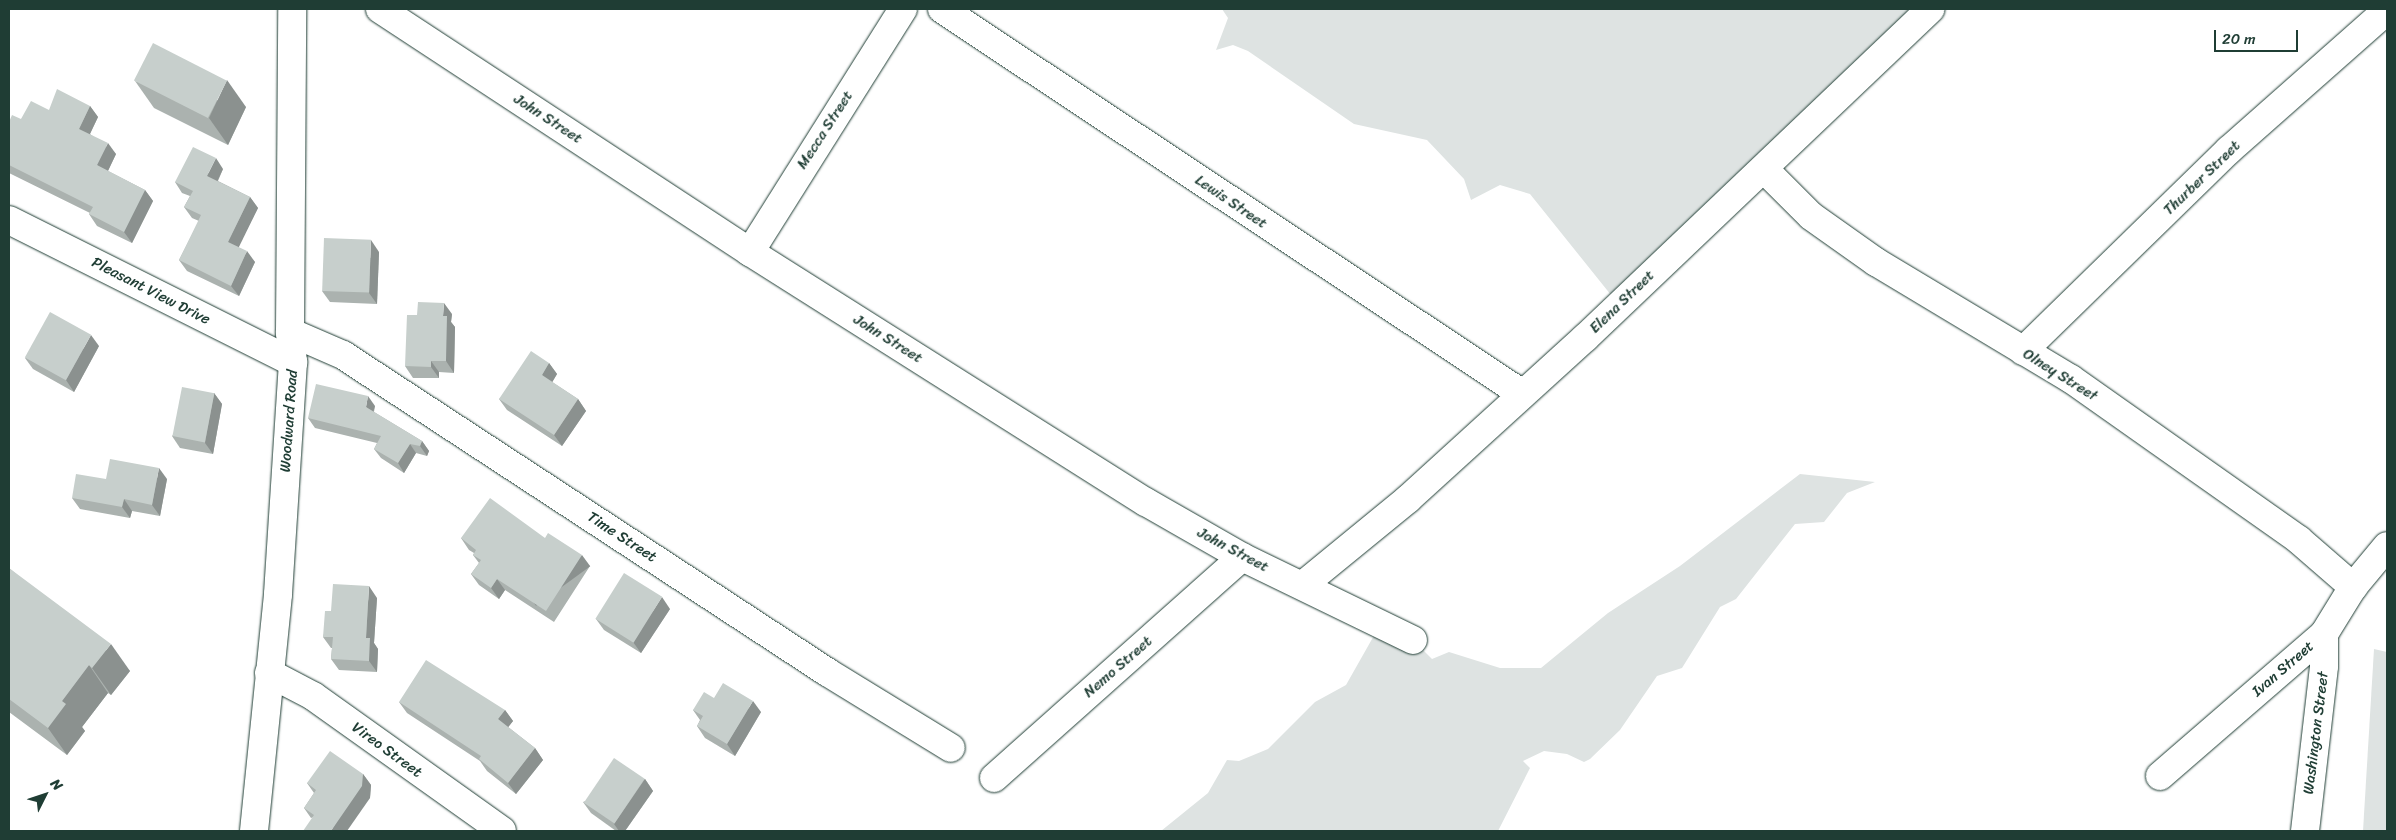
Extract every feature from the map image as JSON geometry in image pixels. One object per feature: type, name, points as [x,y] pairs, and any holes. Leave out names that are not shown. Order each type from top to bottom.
[{"type":"street","name":"Woodward Road","points":[[254,831],[278,594],[293,362],[290,332],[292,9]]},
{"type":"street","name":"John Street","points":[[380,9],[750,252],[1146,502],[1242,557],[1413,640]]},
{"type":"street","name":"Mecca Street","points":[[750,252],[903,9]]},
{"type":"street","name":"Lewis Street","points":[[942,9],[1521,393]]},
{"type":"street","name":"Elena Street","points":[[1303,585],[1408,499],[1521,393],[1585,338],[1930,9]]},
{"type":"street","name":"Thurber Street","points":[[2023,351],[2229,150],[2387,10]]},
{"type":"street","name":"Olney Street","points":[[1764,169],[1811,216],[1876,262],[2070,379],[2291,534],[2353,587]]},
{"type":"street","name":"Pleasant View Drive","points":[[9,220],[293,362]]},
{"type":"street","name":"Time Street","points":[[290,332],[343,355],[827,672],[951,748]]},
{"type":"street","name":"Ivan Street","points":[[2160,776],[2324,634],[2353,587],[2387,546]]},
{"type":"street","name":"Nemo Street","points":[[994,778],[1242,557]]},
{"type":"street","name":"Washington Street","points":[[2305,831],[2324,666],[2324,634]]},
{"type":"street","name":"Vireo Street","points":[[269,673],[313,696],[502,831]]},
{"type":"shaded area","points":[[1222,9],[1933,9],[1615,300],[1530,194],[1500,185],[1471,200],[1464,179],[1427,140],[1354,124],[1248,51],[1233,45],[1216,50],[1228,18]]},
{"type":"shaded area","points":[[1800,474],[1875,482],[1847,493],[1824,522],[1795,524],[1736,599],[1720,607],[1682,668],[1657,676],[1620,730],[1590,759],[1584,762],[1567,754],[1544,751],[1523,761],[1530,768],[1498,831],[1161,831],[1208,793],[1227,760],[1239,761],[1268,749],[1315,702],[1346,685],[1376,632],[1413,640],[1432,659],[1449,652],[1500,668],[1541,668],[1608,613],[1680,566]]},
{"type":"shaded area","points":[[2374,649],[2387,652],[2387,831],[2363,831]]},
{"type":"building","points":[[153,43],[227,81],[208,118],[134,80]]},
{"type":"building","points":[[57,89],[90,106],[79,129],[108,143],[97,165],[145,190],[124,232],[89,214],[93,207],[9,165],[9,122],[12,115],[21,119],[31,101],[49,110]]},
{"type":"building","points":[[193,147],[216,158],[207,176],[250,197],[228,242],[247,251],[231,286],[179,260],[201,215],[184,207],[193,191],[175,182]]},
{"type":"building","points":[[324,238],[371,240],[369,293],[322,291]]},
{"type":"building","points":[[418,302],[444,303],[443,316],[447,316],[446,361],[431,361],[431,367],[405,366],[407,315],[417,315]]},
{"type":"building","points":[[50,312],[91,335],[66,380],[25,357]]},
{"type":"building","points":[[531,351],[549,363],[542,375],[578,399],[554,435],[499,399]]},
{"type":"building","points":[[316,384],[368,396],[366,407],[422,441],[420,446],[410,444],[398,463],[374,449],[381,436],[308,418]]},
{"type":"building","points":[[182,387],[214,393],[205,442],[172,436]]},
{"type":"building","points":[[110,459],[159,468],[152,505],[124,499],[122,507],[72,498],[76,474],[106,479]]},
{"type":"building","points":[[490,498],[545,538],[548,533],[582,555],[546,611],[497,579],[491,588],[471,574],[481,560],[473,555],[476,550],[461,538]]},
{"type":"building","points":[[9,568],[111,644],[92,668],[89,665],[62,701],[66,704],[48,728],[9,699]]},
{"type":"building","points":[[624,573],[662,597],[634,643],[595,619]]},
{"type":"building","points":[[333,584],[369,586],[366,638],[370,638],[369,661],[331,659],[333,637],[323,637],[325,611],[331,611]]},
{"type":"building","points":[[426,660],[505,710],[498,719],[535,748],[508,783],[479,759],[481,756],[399,702]]},
{"type":"building","points":[[723,683],[753,701],[727,744],[697,726],[703,716],[693,710],[704,692],[714,698]]},
{"type":"building","points":[[330,751],[363,774],[362,786],[331,831],[303,831],[314,815],[304,808],[316,790],[307,783]]},
{"type":"building","points":[[614,758],[645,779],[614,823],[584,803]]}]
